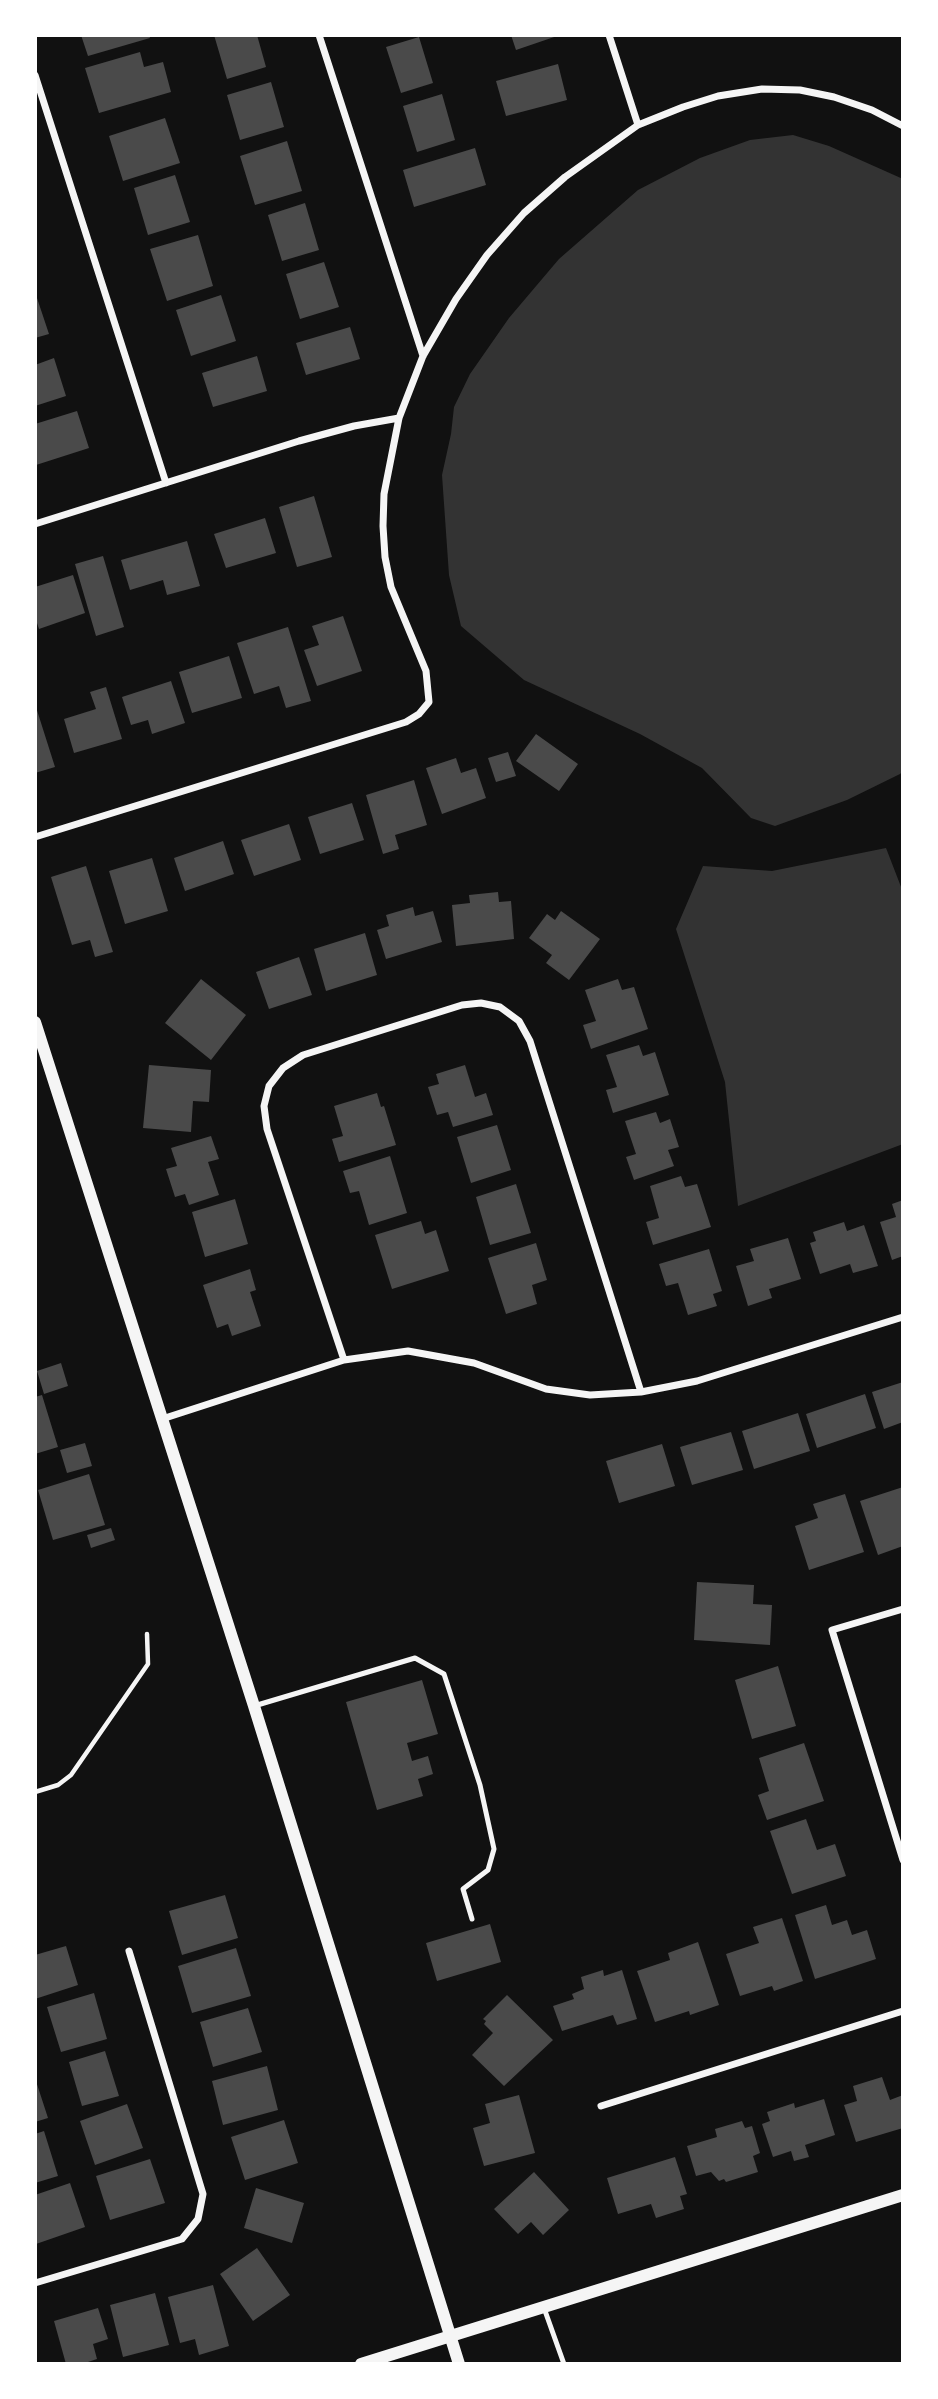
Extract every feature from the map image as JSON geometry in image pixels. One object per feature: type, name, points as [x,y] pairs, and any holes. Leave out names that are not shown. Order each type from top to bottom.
[{"type":"street","points":[[319,35],[423,356]]},
{"type":"street","points":[[609,35],[638,125]]},
{"type":"street","points":[[35,75],[166,483]]},
{"type":"street","points":[[35,837],[406,722],[419,714],[429,702],[426,671],[395,597],[385,557],[384,494],[399,418],[423,356],[456,299],[487,255],[524,213],[565,177],[638,125],[718,96],[762,89],[800,90],[834,97],[872,110],[903,126]]},
{"type":"street","points":[[35,524],[354,426],[399,418]]},
{"type":"street","points":[[344,1360],[267,1129],[264,1106],[269,1086],[283,1068],[303,1055],[462,1005],[481,1003],[500,1007],[519,1021],[530,1041],[640,1392]]},
{"type":"street","points":[[35,1021],[254,1706],[459,2364]]},
{"type":"street","points":[[162,1419],[344,1360],[408,1351],[474,1363],[546,1389],[590,1395],[640,1392],[697,1381],[903,1317]]},
{"type":"street","points":[[903,1609],[832,1630],[903,1860]]},
{"type":"street","points":[[35,2283],[182,2239],[198,2219],[203,2194],[129,1951]]},
{"type":"street","points":[[601,2106],[903,2011]]},
{"type":"street","points":[[361,2364],[903,2195]]},
{"type":"lane","points":[[254,1706],[415,1658],[444,1674],[480,1785],[495,1849],[488,1870],[463,1889],[472,1919]]},
{"type":"lane","points":[[544,2308],[564,2364]]},
{"type":"path","points":[[35,1792],[58,1785],[71,1775],[148,1664],[148,1634]]},
{"type":"shaded area","points":[[793,135],[829,146],[903,179],[903,771],[847,800],[775,826],[751,818],[702,768],[640,734],[524,680],[461,626],[449,575],[442,475],[454,407],[470,374],[509,318],[559,259],[638,190],[700,158],[750,140]]},
{"type":"shaded area","points":[[886,848],[903,892],[903,1144],[738,1206],[725,1082],[676,929],[703,866],[772,871]]},
{"type":"building","points":[[81,35],[149,35],[150,38],[88,56]]},
{"type":"building","points":[[214,35],[257,35],[266,67],[227,79]]},
{"type":"building","points":[[511,35],[560,35],[516,50]]},
{"type":"building","points":[[419,37],[433,83],[401,93],[386,47]]},
{"type":"building","points":[[140,52],[144,67],[163,62],[171,92],[99,113],[85,68]]},
{"type":"building","points":[[558,64],[567,100],[506,116],[496,81]]},
{"type":"building","points":[[271,82],[284,127],[240,140],[227,95]]},
{"type":"building","points":[[442,94],[455,140],[417,152],[403,106]]},
{"type":"building","points":[[165,118],[180,163],[123,181],[109,136]]},
{"type":"building","points":[[287,141],[302,191],[255,205],[240,156]]},
{"type":"building","points":[[475,148],[486,185],[414,207],[403,170]]},
{"type":"building","points":[[175,175],[190,222],[148,235],[134,188]]},
{"type":"building","points":[[305,203],[319,250],[282,261],[268,215]]},
{"type":"building","points":[[198,235],[213,286],[167,301],[150,249]]},
{"type":"building","points":[[324,262],[339,307],[300,319],[286,274]]},
{"type":"building","points":[[35,292],[49,334],[35,338]]},
{"type":"building","points":[[221,295],[236,341],[191,356],[176,310]]},
{"type":"building","points":[[350,327],[360,359],[306,375],[296,343]]},
{"type":"building","points":[[257,356],[267,391],[213,407],[202,373]]},
{"type":"building","points":[[54,358],[66,396],[35,406],[35,365]]},
{"type":"building","points":[[77,411],[89,448],[36,465],[35,424]]},
{"type":"building","points":[[314,496],[332,557],[297,567],[279,507]]},
{"type":"building","points":[[265,518],[276,553],[226,568],[214,534]]},
{"type":"building","points":[[187,541],[200,586],[167,595],[163,580],[130,590],[121,560]]},
{"type":"building","points":[[103,556],[124,627],[96,636],[75,564]]},
{"type":"building","points":[[73,575],[85,613],[39,629],[35,617],[35,587]]},
{"type":"building","points":[[343,616],[362,671],[317,686],[304,650],[319,645],[312,626]]},
{"type":"building","points":[[288,627],[311,701],[286,708],[279,686],[254,694],[237,643]]},
{"type":"building","points":[[229,656],[242,698],[192,713],[179,672]]},
{"type":"building","points":[[171,681],[185,723],[152,734],[148,720],[131,725],[122,697]]},
{"type":"building","points":[[106,687],[122,739],[74,753],[64,719],[96,709],[90,692]]},
{"type":"building","points":[[35,704],[55,767],[35,773]]},
{"type":"building","points":[[536,734],[578,764],[559,791],[516,761]]},
{"type":"building","points":[[508,752],[516,776],[496,782],[488,758]]},
{"type":"building","points":[[456,758],[461,773],[476,768],[486,798],[442,814],[426,768]]},
{"type":"building","points":[[414,780],[427,825],[395,835],[399,849],[383,854],[366,795]]},
{"type":"building","points":[[352,803],[364,840],[320,854],[308,817]]},
{"type":"building","points":[[289,824],[301,860],[254,876],[241,840]]},
{"type":"building","points":[[223,841],[234,874],[185,891],[174,858]]},
{"type":"building","points":[[152,858],[168,911],[125,924],[109,871]]},
{"type":"building","points":[[86,866],[113,952],[95,957],[90,940],[72,945],[51,877]]},
{"type":"building","points":[[498,892],[499,902],[511,901],[514,939],[456,946],[452,905],[470,903],[469,895]]},
{"type":"building","points":[[413,907],[415,916],[433,911],[442,942],[386,959],[377,930],[389,926],[386,915]]},
{"type":"building","points":[[561,911],[600,939],[569,980],[546,963],[552,955],[529,938],[547,914],[555,920]]},
{"type":"building","points":[[365,933],[377,975],[326,991],[314,949]]},
{"type":"building","points":[[299,957],[312,995],[269,1009],[256,972]]},
{"type":"building","points":[[201,979],[246,1015],[211,1060],[165,1023]]},
{"type":"building","points":[[618,979],[622,990],[634,987],[648,1029],[591,1049],[583,1025],[596,1021],[585,990]]},
{"type":"building","points":[[639,1045],[643,1056],[655,1052],[669,1095],[613,1113],[606,1090],[617,1087],[606,1055]]},
{"type":"building","points":[[149,1065],[211,1070],[209,1102],[193,1101],[191,1132],[143,1128]]},
{"type":"building","points":[[465,1065],[475,1097],[486,1093],[493,1115],[453,1127],[448,1112],[437,1115],[428,1087],[439,1084],[436,1074]]},
{"type":"building","points":[[377,1093],[381,1107],[384,1106],[396,1145],[339,1162],[332,1139],[343,1136],[334,1106]]},
{"type":"building","points":[[656,1112],[660,1123],[670,1119],[679,1147],[668,1150],[674,1166],[634,1180],[626,1157],[636,1154],[625,1121]]},
{"type":"building","points":[[497,1125],[511,1170],[471,1183],[457,1137]]},
{"type":"building","points":[[211,1136],[219,1159],[208,1162],[219,1195],[189,1205],[185,1194],[175,1197],[166,1169],[177,1166],[171,1148]]},
{"type":"building","points":[[390,1156],[407,1213],[369,1225],[359,1191],[350,1193],[343,1171]]},
{"type":"building","points":[[681,1176],[685,1187],[697,1184],[711,1227],[653,1245],[646,1222],[659,1218],[650,1186]]},
{"type":"building","points":[[516,1184],[531,1233],[490,1245],[476,1197]]},
{"type":"building","points":[[235,1199],[248,1244],[205,1257],[192,1212]]},
{"type":"building","points":[[903,1200],[903,1256],[892,1260],[880,1222],[896,1217],[892,1204]]},
{"type":"building","points":[[421,1221],[425,1234],[436,1230],[449,1271],[392,1289],[375,1235]]},
{"type":"building","points":[[844,1222],[847,1231],[864,1225],[878,1266],[853,1273],[850,1264],[820,1274],[810,1243],[816,1241],[813,1232]]},
{"type":"building","points":[[788,1238],[801,1279],[769,1289],[772,1298],[748,1306],[736,1266],[754,1261],[750,1249]]},
{"type":"building","points":[[536,1243],[547,1280],[532,1285],[537,1304],[506,1314],[488,1258]]},
{"type":"building","points":[[709,1249],[722,1291],[713,1294],[717,1306],[688,1315],[678,1283],[666,1286],[659,1264]]},
{"type":"building","points":[[250,1269],[256,1290],[250,1292],[261,1326],[232,1336],[228,1324],[217,1328],[203,1285]]},
{"type":"building","points":[[61,1363],[68,1386],[44,1394],[37,1371]]},
{"type":"building","points":[[903,1382],[903,1422],[884,1429],[872,1392]]},
{"type":"building","points":[[865,1394],[876,1428],[817,1448],[806,1414]]},
{"type":"building","points":[[42,1395],[58,1447],[35,1454],[35,1397]]},
{"type":"building","points":[[798,1413],[810,1451],[754,1469],[742,1431]]},
{"type":"building","points":[[731,1432],[743,1470],[692,1485],[680,1447]]},
{"type":"building","points":[[85,1443],[92,1466],[67,1473],[60,1450]]},
{"type":"building","points":[[662,1444],[675,1486],[619,1503],[606,1461]]},
{"type":"building","points":[[89,1474],[105,1525],[53,1540],[38,1490]]},
{"type":"building","points":[[903,1487],[903,1546],[878,1555],[860,1501]]},
{"type":"building","points":[[845,1494],[864,1552],[809,1570],[795,1526],[818,1518],[813,1504]]},
{"type":"building","points":[[111,1528],[115,1540],[91,1548],[87,1535]]},
{"type":"building","points":[[697,1582],[754,1585],[753,1604],[772,1605],[770,1645],[694,1640]]},
{"type":"building","points":[[778,1666],[796,1726],[752,1739],[735,1680]]},
{"type":"building","points":[[422,1680],[438,1734],[407,1743],[412,1761],[428,1756],[433,1774],[418,1779],[423,1796],[377,1810],[346,1702]]},
{"type":"building","points":[[804,1743],[824,1801],[767,1820],[758,1795],[769,1791],[759,1758]]},
{"type":"building","points":[[806,1819],[817,1850],[835,1844],[846,1876],[792,1894],[770,1831]]},
{"type":"building","points":[[225,1895],[238,1938],[182,1955],[169,1911]]},
{"type":"building","points":[[826,1905],[832,1925],[847,1920],[852,1935],[867,1930],[876,1959],[815,1979],[795,1915]]},
{"type":"building","points":[[782,1918],[803,1981],[774,1991],[772,1986],[740,1996],[726,1954],[759,1943],[753,1927]]},
{"type":"building","points":[[490,1924],[501,1962],[437,1981],[426,1943]]},
{"type":"building","points":[[698,1942],[719,2005],[690,2015],[689,2011],[655,2022],[637,1971],[670,1960],[668,1953]]},
{"type":"building","points":[[66,1946],[78,1985],[35,1999],[35,1955]]},
{"type":"building","points":[[236,1948],[251,1996],[192,2013],[178,1966]]},
{"type":"building","points":[[603,1970],[604,1976],[622,1970],[637,2019],[617,2025],[613,2015],[562,2031],[553,2006],[574,1999],[572,1994],[584,1989],[581,1977]]},
{"type":"building","points":[[94,1993],[107,2039],[61,2052],[47,2007]]},
{"type":"building","points":[[507,1995],[553,2040],[504,2086],[472,2055],[493,2033],[483,2019]]},
{"type":"building","points":[[248,2008],[262,2052],[213,2067],[200,2022]]},
{"type":"building","points":[[105,2051],[119,2096],[82,2106],[69,2062]]},
{"type":"building","points":[[267,2066],[278,2110],[223,2125],[212,2081]]},
{"type":"building","points":[[882,2077],[890,2100],[903,2095],[903,2128],[856,2142],[844,2105],[857,2101],[853,2086]]},
{"type":"building","points":[[35,2078],[48,2118],[35,2122]]},
{"type":"building","points":[[519,2095],[535,2153],[484,2166],[473,2128],[490,2123],[485,2104]]},
{"type":"building","points":[[824,2099],[835,2135],[805,2145],[809,2157],[794,2161],[791,2151],[773,2157],[762,2124],[770,2121],[767,2112],[794,2103],[795,2108]]},
{"type":"building","points":[[127,2104],[143,2148],[95,2165],[80,2121]]},
{"type":"building","points":[[284,2120],[298,2163],[245,2180],[231,2137]]},
{"type":"building","points":[[742,2121],[745,2128],[752,2126],[760,2153],[753,2156],[758,2172],[726,2182],[724,2179],[719,2181],[711,2172],[696,2176],[687,2146],[717,2137],[715,2129]]},
{"type":"building","points":[[44,2131],[58,2176],[35,2183],[35,2134]]},
{"type":"building","points":[[675,2157],[687,2194],[680,2196],[684,2209],[656,2218],[651,2204],[618,2214],[607,2178]]},
{"type":"building","points":[[150,2159],[165,2203],[110,2220],[96,2176]]},
{"type":"building","points":[[534,2172],[569,2210],[543,2235],[531,2222],[518,2234],[494,2209]]},
{"type":"building","points":[[70,2183],[85,2227],[36,2244],[35,2195]]},
{"type":"building","points":[[256,2188],[304,2203],[292,2243],[244,2228]]},
{"type":"building","points":[[257,2248],[290,2295],[253,2321],[220,2274]]},
{"type":"building","points":[[213,2285],[229,2346],[199,2355],[195,2339],[180,2343],[168,2297]]},
{"type":"building","points":[[155,2293],[169,2345],[123,2357],[110,2305]]},
{"type":"building","points":[[98,2308],[108,2339],[93,2344],[97,2359],[82,2364],[66,2364],[54,2321]]}]
